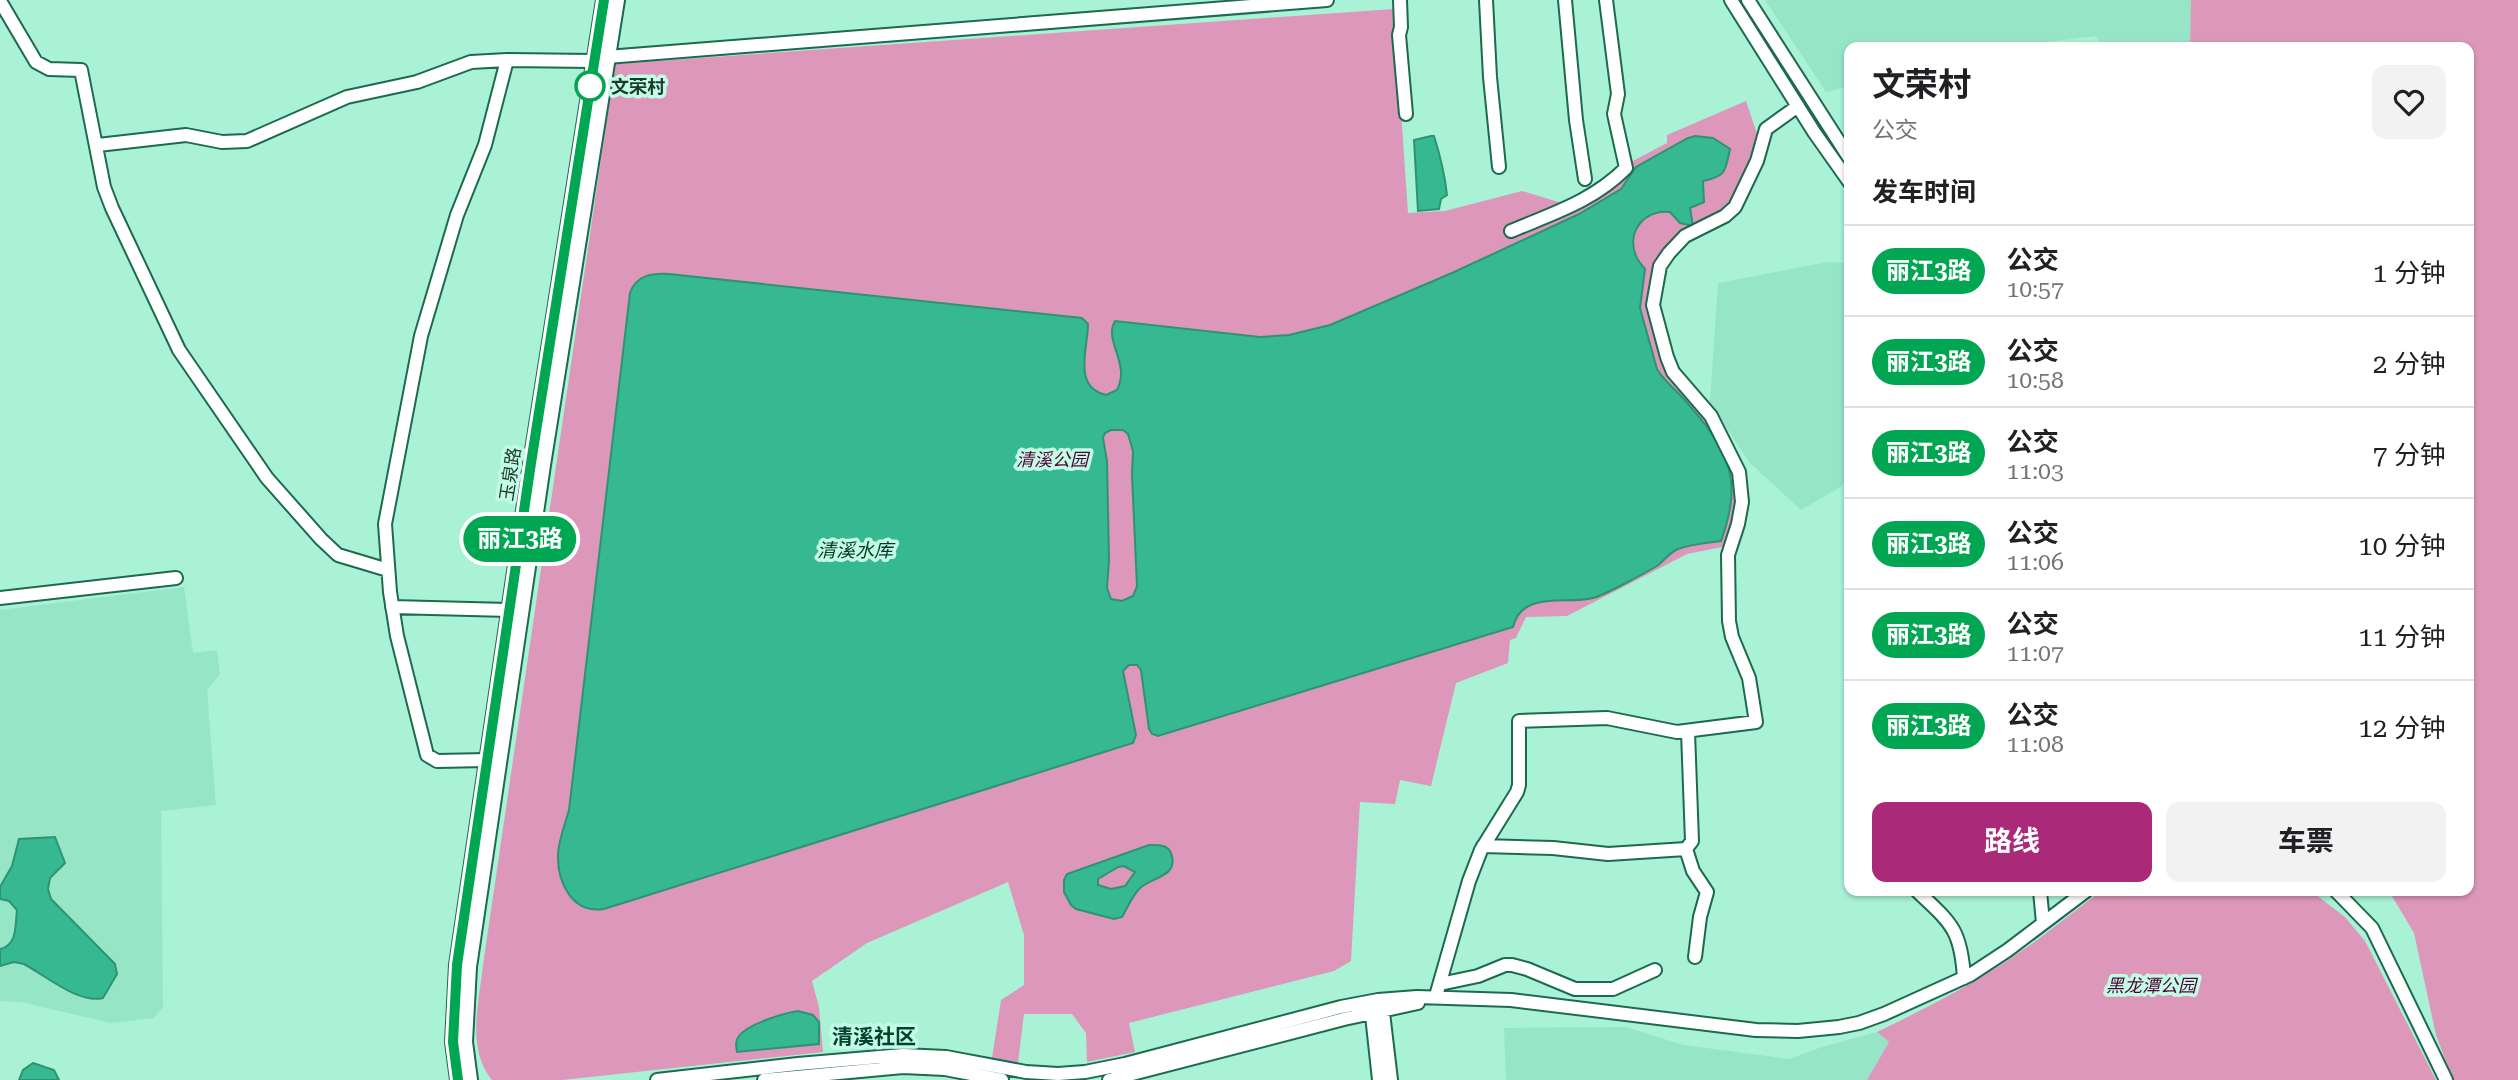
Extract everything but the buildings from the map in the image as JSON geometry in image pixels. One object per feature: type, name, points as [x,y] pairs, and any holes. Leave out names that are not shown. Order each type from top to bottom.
[{"type":"main road","name":"玉泉路","points":[[470,1080],[465,1042],[469,967],[600,59],[604,0]]},
{"type":"main road","name":"玉泉路","points":[[458,1080],[453,1042],[454,994],[509,610],[600,59],[617,0]]},
{"type":"street","points":[[97,145],[186,135],[222,142],[247,141],[347,97],[417,82],[471,62],[600,59],[1327,0]]},
{"type":"street","points":[[1400,0],[1399,35],[1406,114]]},
{"type":"street","points":[[1486,0],[1499,167]]},
{"type":"street","points":[[1565,0],[1576,120],[1586,179]]},
{"type":"street","points":[[1511,231],[1587,200],[1626,168],[1614,114],[1618,94],[1606,0]]},
{"type":"street","points":[[1731,0],[1844,174]]},
{"type":"street","points":[[1748,0],[1844,150]]},
{"type":"street","points":[[0,1],[36,62],[49,69],[81,70],[104,187],[167,328],[184,358],[267,478],[321,539],[338,555],[388,570]]},
{"type":"street","points":[[487,760],[437,761],[426,755],[392,607],[385,524],[421,336],[457,215],[485,145],[507,60]]},
{"type":"street","points":[[1438,990],[1469,881],[1483,846],[1515,798],[1519,785],[1519,721],[1607,718],[1645,728],[1688,732],[1756,722],[1749,678],[1732,637],[1729,621],[1728,555],[1738,524],[1742,491],[1736,463],[1711,416],[1679,380],[1669,363],[1653,310],[1653,299],[1660,266],[1669,253],[1685,236],[1735,208],[1757,161],[1766,129],[1798,106]]},
{"type":"street","points":[[0,598],[176,578]]},
{"type":"street","points":[[392,607],[509,610]]},
{"type":"street","points":[[1483,846],[1553,848],[1608,854],[1686,849],[1692,841],[1688,732]]},
{"type":"street","points":[[1686,849],[1693,871],[1707,892],[1700,917],[1695,957]]},
{"type":"street","points":[[1922,896],[1956,932],[1962,951],[1964,978]]},
{"type":"street","points":[[2040,896],[2043,923]]},
{"type":"street","points":[[1109,1080],[1162,1073],[1377,1006],[1456,997],[1580,1008],[1756,1030],[1819,1029],[1859,1023],[1909,1004],[1964,978],[2008,950],[2079,896]]},
{"type":"street","points":[[2341,896],[2372,928],[2446,1080]]},
{"type":"street","points":[[657,1080],[903,1055],[946,1057],[1045,1074],[1085,1072],[1377,1006],[1438,990],[1504,965],[1527,968],[1568,987],[1583,989],[1613,989],[1655,970]]},
{"type":"street","points":[[1580,1008],[1583,989]]},
{"type":"street","points":[[1438,990],[1456,997]]},
{"type":"street","points":[[1377,1006],[1380,1080]]},
{"type":"street","points":[[1377,1006],[1391,1080]]},
{"type":"street","points":[[764,1080],[881,1068],[1002,1080]]},
{"type":"shaded area","points":[[1765,0],[2191,0],[2190,42],[2099,42],[2096,36],[2047,42],[1844,42],[1844,88],[1826,92]]},
{"type":"shaded area","points":[[1828,262],[1844,263],[1844,480],[1842,486],[1801,510],[1749,462],[1710,402],[1718,283]]},
{"type":"shaded area","points":[[184,587],[193,653],[217,650],[220,674],[207,690],[216,805],[161,811],[163,1007],[154,1018],[111,1023],[21,1002],[0,1001],[0,610]]},
{"type":"shaded area","points":[[1626,1027],[1683,1045],[1789,1059],[1877,1032],[1889,1042],[1867,1080],[1506,1080],[1504,1028]]},
{"type":"green space","points":[[2191,0],[2518,0],[2518,1080],[2453,1080],[2436,1035],[2414,933],[2392,896],[2474,896],[2474,42],[2190,42]]},
{"type":"green space","name":"清溪公园","points":[[1394,9],[1408,213],[1445,211],[1522,191],[1565,204],[1585,197],[1631,162],[1667,143],[1667,135],[1746,101],[1757,134],[1749,168],[1730,204],[1656,264],[1648,302],[1648,314],[1663,360],[1713,428],[1734,471],[1737,507],[1727,546],[1687,554],[1567,616],[1526,617],[1516,638],[1510,640],[1508,663],[1456,683],[1431,786],[1400,780],[1395,804],[1360,802],[1351,961],[1334,971],[1129,1023],[1135,1052],[1087,1062],[1086,1033],[1072,1014],[1024,1014],[1018,1062],[992,1058],[1001,1000],[1024,985],[1024,935],[1008,882],[867,943],[812,981],[819,1007],[823,1052],[562,1080],[492,1080],[479,1054],[476,1025],[479,994],[615,64]]},
{"type":"green space","name":"黑龙潭公园","points":[[2095,896],[2318,896],[2345,917],[2365,941],[2436,1080],[1867,1080],[1889,1042],[1877,1032],[1979,978],[2037,940]]},
{"type":"water","points":[[1434,136],[1447,195],[1441,199],[1439,209],[1418,211],[1414,140]]},
{"type":"water","name":"清溪水库","points":[[1688,138],[1713,138],[1730,149],[1726,167],[1717,177],[1703,181],[1704,202],[1690,208],[1693,226],[1680,223],[1670,212],[1653,214],[1636,230],[1634,247],[1637,258],[1645,269],[1640,308],[1657,369],[1710,432],[1727,463],[1731,498],[1721,541],[1678,549],[1657,566],[1593,598],[1535,603],[1518,615],[1513,627],[1158,736],[1152,734],[1149,729],[1141,670],[1137,665],[1129,665],[1123,671],[1136,735],[1133,743],[604,909],[583,906],[569,894],[560,875],[559,848],[569,810],[630,293],[640,279],[669,274],[1082,318],[1088,324],[1085,375],[1095,391],[1106,395],[1117,390],[1120,380],[1121,371],[1112,336],[1115,321],[1260,337],[1289,335],[1330,325],[1452,273],[1579,214],[1621,189],[1636,167]],"holes":[[[1111,430],[1123,430],[1128,434],[1133,451],[1137,586],[1133,596],[1122,601],[1111,599],[1107,588],[1107,461],[1103,438],[1105,433]]]},
{"type":"water","points":[[55,837],[65,863],[50,878],[48,889],[51,899],[115,964],[117,974],[103,998],[94,999],[73,993],[24,964],[14,962],[0,966],[0,949],[13,939],[17,910],[9,901],[0,899],[0,887],[12,866],[19,839]]},
{"type":"water","points":[[1149,845],[1166,847],[1171,852],[1173,863],[1162,876],[1140,888],[1122,917],[1114,919],[1076,909],[1071,905],[1064,892],[1067,874]],"holes":[[[1124,866],[1135,872],[1125,886],[1111,889],[1098,885],[1098,879],[1118,867]]]},
{"type":"water","points":[[798,1011],[813,1015],[819,1022],[819,1044],[737,1052],[739,1036],[750,1027]]},
{"type":"water","points":[[33,1063],[54,1070],[59,1080],[19,1080],[23,1070]]},
{"type":"bus line","name":"丽江3路","points":[[458,1080],[453,1042],[457,965],[531,463],[604,0]]},
{"type":"place","name":"文荣村","points":[[590,86]]},
{"type":"district","name":"清溪社区","points":[[874,1037]]}]
